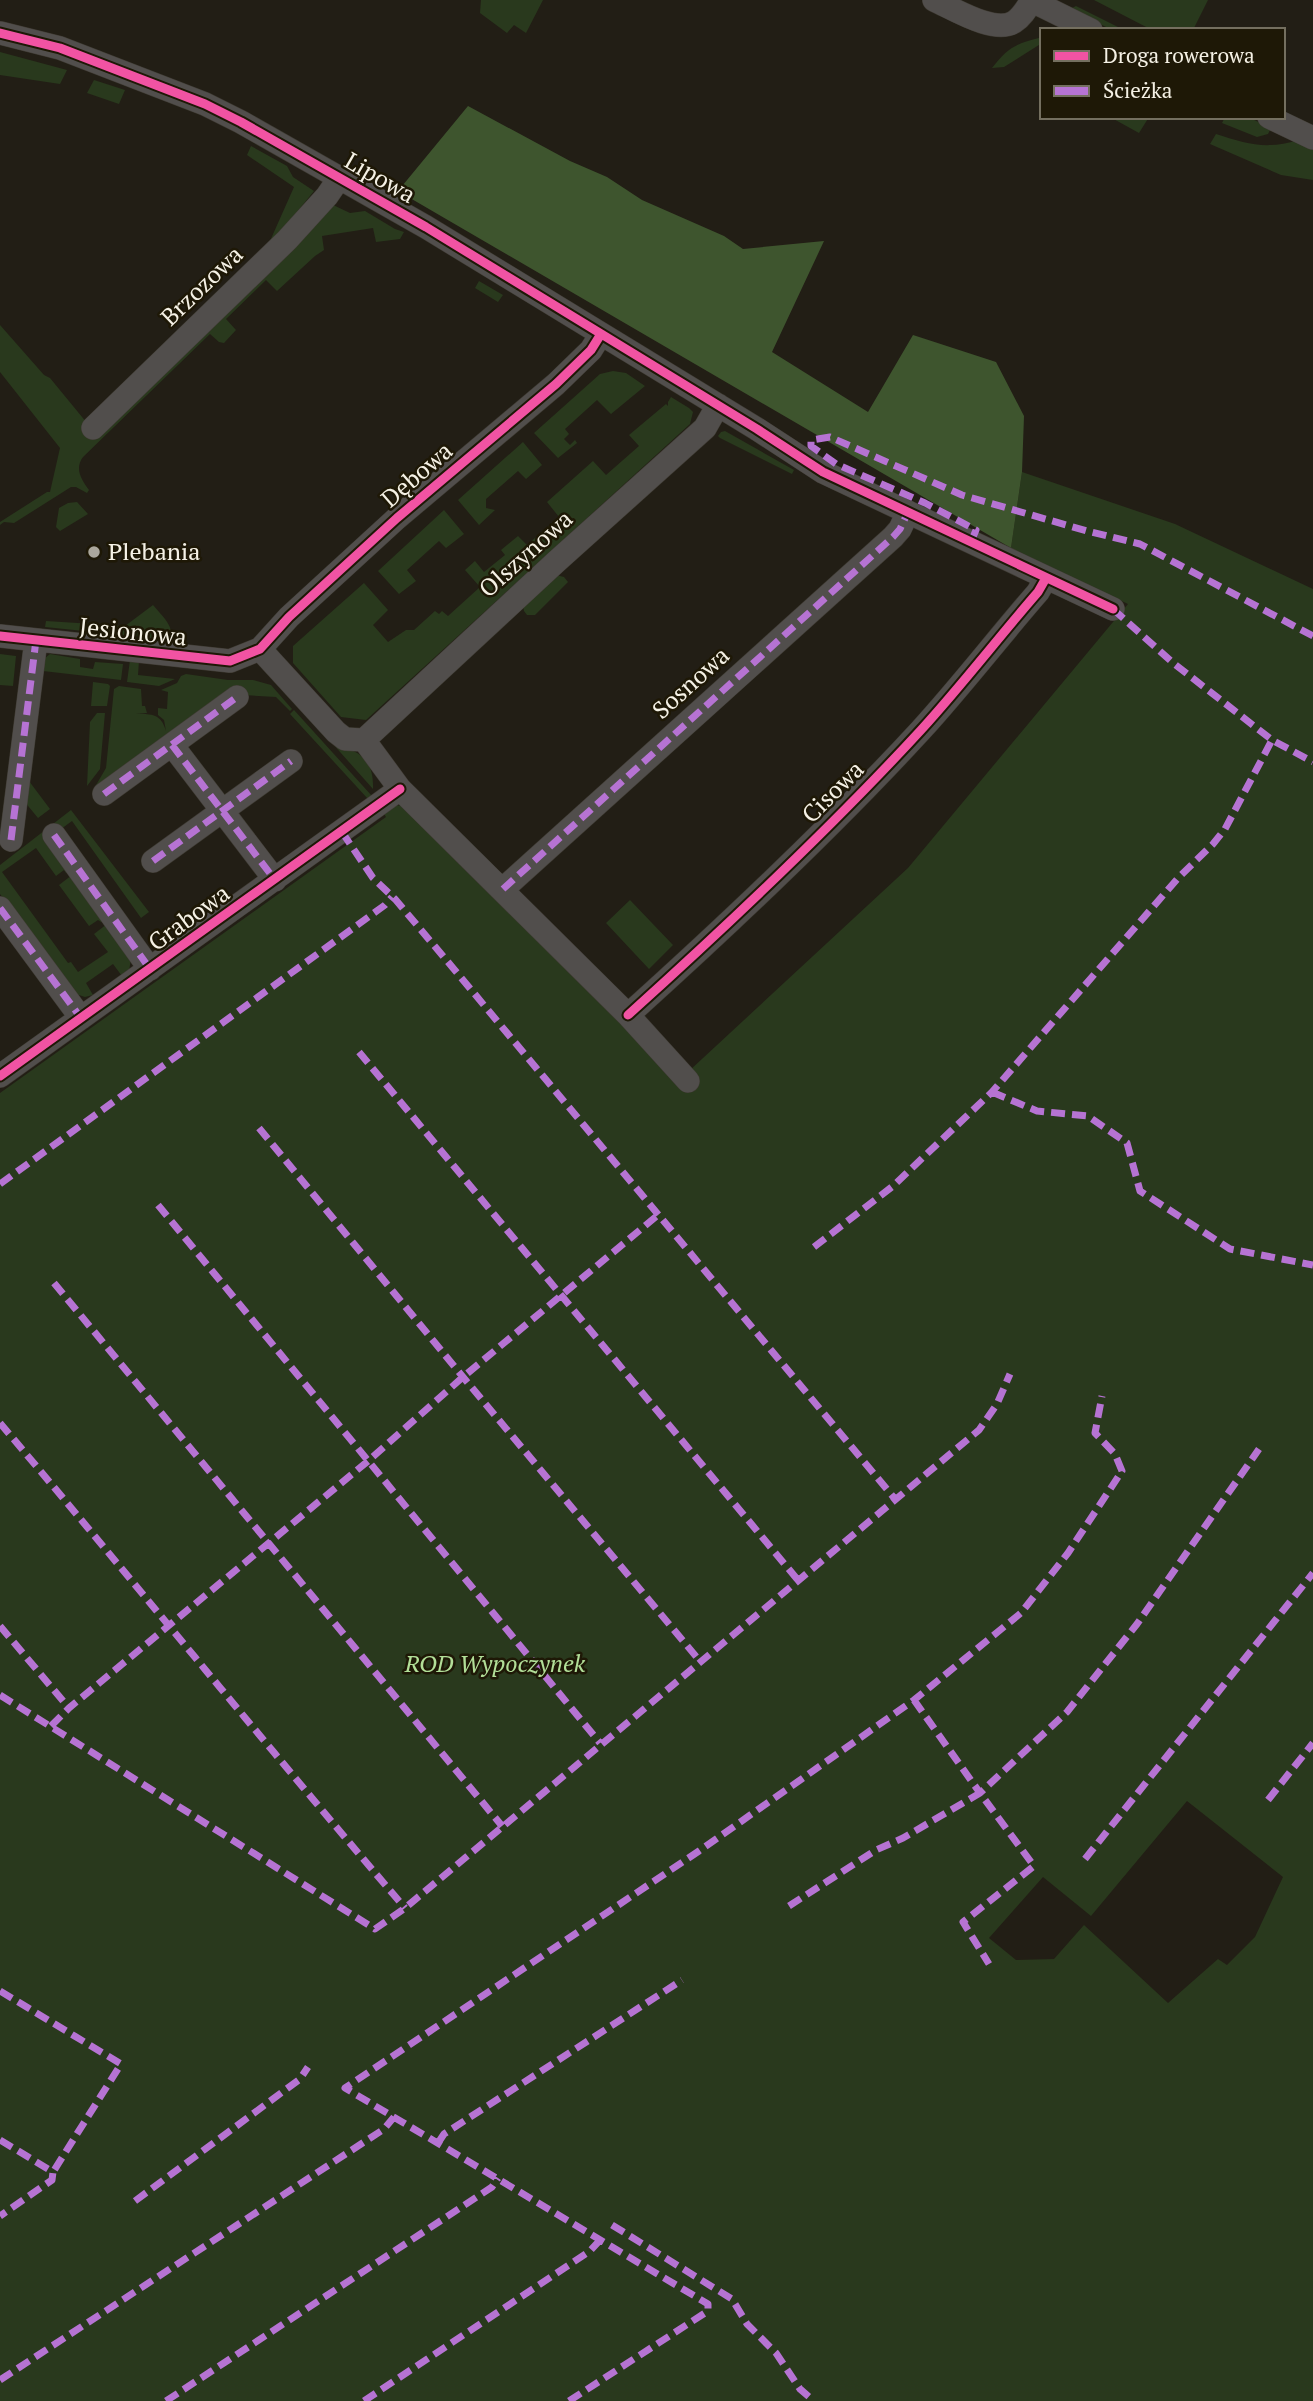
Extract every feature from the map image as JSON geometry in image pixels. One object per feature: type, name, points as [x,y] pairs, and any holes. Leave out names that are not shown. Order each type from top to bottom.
[{"type":"street","points":[[934,0],[992,26],[1005,26],[1016,21],[1032,0],[1087,28]]},
{"type":"street","name":"Lipowa","points":[[0,33],[60,48],[205,104],[270,136],[718,405],[823,472],[1113,609]]},
{"type":"street","points":[[1273,119],[1313,138]]},
{"type":"street","name":"Brzozowa","points":[[93,428],[287,240],[327,197],[340,177]]},
{"type":"street","name":"Dębowa","points":[[260,649],[289,617],[397,518],[556,384],[591,350],[601,334]]},
{"type":"street","name":"Olszynowa","points":[[364,740],[705,428],[718,405]]},
{"type":"street","name":"Sosnowa","points":[[503,889],[893,537],[908,512]]},
{"type":"street","name":"Cisowa","points":[[628,1015],[779,873],[881,771],[956,691],[1038,592],[1046,578]]},
{"type":"street","name":"Jesionowa","points":[[0,636],[230,662],[260,649]]},
{"type":"street","points":[[11,840],[36,640]]},
{"type":"street","points":[[260,649],[336,732],[345,739],[364,740],[400,789],[628,1015],[688,1082]]},
{"type":"street","points":[[104,794],[237,696]]},
{"type":"street","points":[[172,745],[275,880]]},
{"type":"street","points":[[153,861],[291,761]]},
{"type":"street","name":"Grabowa","points":[[0,1076],[400,789]]},
{"type":"street","points":[[54,835],[150,970]]},
{"type":"street","points":[[0,908],[81,1018]]},
{"type":"green space","points":[[481,0],[543,0],[526,33],[514,25],[507,33],[480,13]]},
{"type":"green space","points":[[1094,0],[1208,0],[1194,28],[1148,28]]},
{"type":"green space","points":[[1076,6],[1120,28],[1108,28],[1070,9]]},
{"type":"green space","points":[[1040,38],[1040,44],[1004,67],[992,68],[1003,55]]},
{"type":"green space","points":[[0,52],[67,70],[60,84],[0,75]]},
{"type":"green space","points":[[94,80],[125,90],[119,104],[87,93]]},
{"type":"green space","points":[[468,106],[570,161],[607,177],[642,200],[724,236],[743,249],[824,241],[772,352],[868,412],[913,335],[996,362],[1024,416],[1022,472],[1011,548],[398,191]]},
{"type":"green space","points":[[1114,119],[1148,119],[1139,133]]},
{"type":"green space","points":[[1224,119],[1252,119],[1271,128],[1268,134],[1257,137],[1222,123]]},
{"type":"green space","points":[[1216,134],[1237,141],[1266,145],[1298,140],[1313,148],[1313,180],[1281,175],[1210,144]]},
{"type":"green space","points":[[251,146],[287,166],[293,177],[314,191],[266,250],[294,187],[247,155]]},
{"type":"green space","points":[[331,204],[350,213],[365,211],[404,232],[400,239],[376,242],[373,228],[322,236],[324,250],[277,291],[266,280],[226,319],[236,330],[224,343],[210,334],[83,457],[79,470],[89,490],[87,493],[71,487],[14,523],[4,522],[0,525],[0,522],[50,492],[60,448],[0,372],[0,325],[44,375],[50,378],[96,434]]},
{"type":"green space","points":[[479,281],[503,295],[498,302],[475,288]]},
{"type":"green space","points":[[613,371],[626,373],[645,386],[611,414],[597,400],[565,429],[569,434],[564,439],[570,445],[575,440],[577,443],[558,458],[534,433],[600,374]]},
{"type":"green space","points":[[671,397],[693,412],[690,424],[366,720],[341,717],[293,663],[293,646],[364,583],[388,610],[373,625],[388,642],[406,630],[414,630],[435,611],[439,614],[442,611],[448,616],[480,587],[465,570],[475,561],[484,572],[505,555],[501,550],[518,536],[527,545],[559,517],[547,502],[593,461],[606,475],[639,446],[629,435],[666,404],[668,406]]},
{"type":"green space","points":[[725,431],[794,470],[792,474],[718,436]]},
{"type":"green space","points":[[523,442],[542,465],[526,479],[518,471],[486,499],[486,508],[495,510],[479,525],[458,500]]},
{"type":"green space","name":"ROD Wypoczynek","points":[[1022,472],[1175,524],[1313,589],[1313,2401],[0,2401],[0,1093],[386,817],[383,812],[393,805],[404,806],[576,973],[675,1084],[908,868],[1128,604],[1011,548]],"holes":[[[1187,1801],[1283,1877],[1255,1937],[1227,1965],[1218,1959],[1168,2003],[1084,1925],[1054,1959],[1016,1960],[989,1938],[1043,1877],[1091,1916]]]},
{"type":"green space","points":[[77,502],[88,514],[60,531],[56,527],[59,508]]},
{"type":"green space","points":[[444,510],[464,534],[446,548],[439,541],[407,570],[416,581],[399,594],[378,571]]},
{"type":"green space","points":[[556,575],[564,577],[568,582],[535,615],[527,615],[523,606]]},
{"type":"green space","points":[[153,605],[169,625],[171,640],[45,627],[46,621],[125,626]]},
{"type":"green space","points":[[0,654],[16,656],[13,686],[0,685]]},
{"type":"green space","points":[[50,654],[80,659],[80,667],[93,669],[95,662],[123,664],[121,680],[43,671],[45,658]]},
{"type":"green space","points":[[130,660],[139,661],[138,675],[175,679],[159,686],[127,682]]},
{"type":"green space","points":[[186,674],[228,680],[253,680],[271,685],[292,709],[290,711],[276,697],[228,694],[92,792],[106,768],[114,689],[119,686],[141,689],[142,706],[145,706],[147,713],[136,713],[159,718],[166,731],[164,720],[158,715],[158,708],[167,709],[168,692],[161,690],[177,683],[181,676]]},
{"type":"green space","points":[[93,682],[110,686],[107,706],[91,706]]},
{"type":"green space","points":[[294,710],[372,796],[368,799],[290,714]]},
{"type":"green space","points":[[97,713],[105,713],[100,769],[87,786],[90,722]]},
{"type":"green space","points":[[332,743],[363,757],[371,769],[373,789]]},
{"type":"green space","points":[[29,781],[50,809],[38,818],[24,801]]},
{"type":"green space","points":[[71,810],[149,912],[141,918],[72,821],[46,840],[69,871],[66,873],[64,870],[56,876],[36,848],[2,872],[68,963],[71,962],[78,972],[108,952],[94,934],[107,924],[131,959],[129,971],[122,976],[113,964],[86,983],[93,995],[85,997],[76,994],[0,894],[0,865]]},
{"type":"green space","points":[[72,875],[104,920],[101,922],[98,920],[89,926],[59,885]]},
{"type":"green space","points":[[630,900],[673,945],[649,969],[606,923]]},
{"type":"marked path","points":[[971,542],[976,530],[925,503],[836,464],[811,446],[811,440],[830,437],[962,495],[1140,544],[1313,636]]},
{"type":"marked path","points":[[503,889],[893,537],[908,512]]},
{"type":"marked path","points":[[1113,609],[1172,662],[1272,740],[1313,762]]},
{"type":"marked path","points":[[11,840],[36,640]]},
{"type":"marked path","points":[[104,794],[237,697]]},
{"type":"marked path","points":[[814,1247],[893,1186],[992,1092],[1179,877],[1225,829],[1272,740]]},
{"type":"marked path","points":[[172,745],[275,880]]},
{"type":"marked path","points":[[153,861],[291,761]]},
{"type":"marked path","points":[[342,832],[373,878],[395,899],[895,1499]]},
{"type":"marked path","points":[[54,835],[150,969]]},
{"type":"marked path","points":[[0,1184],[385,905],[392,897]]},
{"type":"marked path","points":[[0,908],[81,1018]]},
{"type":"marked path","points":[[359,1052],[797,1579]]},
{"type":"marked path","points":[[992,1092],[1037,1111],[1088,1116],[1127,1143],[1140,1191],[1230,1249],[1313,1265]]},
{"type":"marked path","points":[[259,1128],[699,1660]]},
{"type":"marked path","points":[[158,1205],[600,1743]]},
{"type":"marked path","points":[[51,1726],[69,1708],[368,1461],[463,1377],[658,1215]]},
{"type":"marked path","points":[[54,1283],[502,1826]]},
{"type":"marked path","points":[[0,1695],[375,1929],[405,1908],[979,1430],[997,1404],[1010,1374]]},
{"type":"marked path","points":[[569,2401],[708,2311],[708,2304],[345,2088],[699,1851],[914,1700],[1021,1613],[1068,1553],[1122,1471],[1115,1454],[1095,1433],[1102,1396]]},
{"type":"marked path","points":[[0,1423],[405,1908]]},
{"type":"marked path","points":[[914,1700],[980,1793],[1067,1712],[1137,1624],[1259,1449]]},
{"type":"marked path","points":[[1085,1859],[1313,1573]]},
{"type":"marked path","points":[[0,1626],[69,1708]]},
{"type":"marked path","points":[[1268,1800],[1313,1743]]},
{"type":"marked path","points":[[789,1906],[876,1850],[903,1838],[980,1793],[1034,1866],[963,1922],[989,1964]]},
{"type":"marked path","points":[[438,2143],[444,2134],[682,1980]]},
{"type":"marked path","points":[[0,1991],[121,2064],[53,2172]]},
{"type":"marked path","points":[[135,2201],[300,2079],[308,2067]]},
{"type":"marked path","points":[[0,2380],[384,2129],[394,2117]]},
{"type":"marked path","points":[[0,2140],[53,2172],[52,2180],[0,2216]]},
{"type":"marked path","points":[[166,2401],[492,2187],[498,2178]]},
{"type":"marked path","points":[[612,2225],[732,2299],[747,2324],[776,2353],[800,2389],[814,2401]]},
{"type":"marked path","points":[[364,2401],[590,2251],[601,2239]]},
{"type":"cycle path","points":[[0,33],[60,48],[205,104],[241,122],[426,227],[823,472],[1113,609]]},
{"type":"cycle path","points":[[0,636],[230,661],[260,649],[289,617],[397,518],[556,384],[591,350],[601,334]]},
{"type":"cycle path","points":[[628,1015],[778,876],[851,804],[951,696],[1038,592],[1046,578]]},
{"type":"cycle path","points":[[0,1076],[400,789]]},
{"type":"place","name":"Plebania","points":[[94,552]]}]
